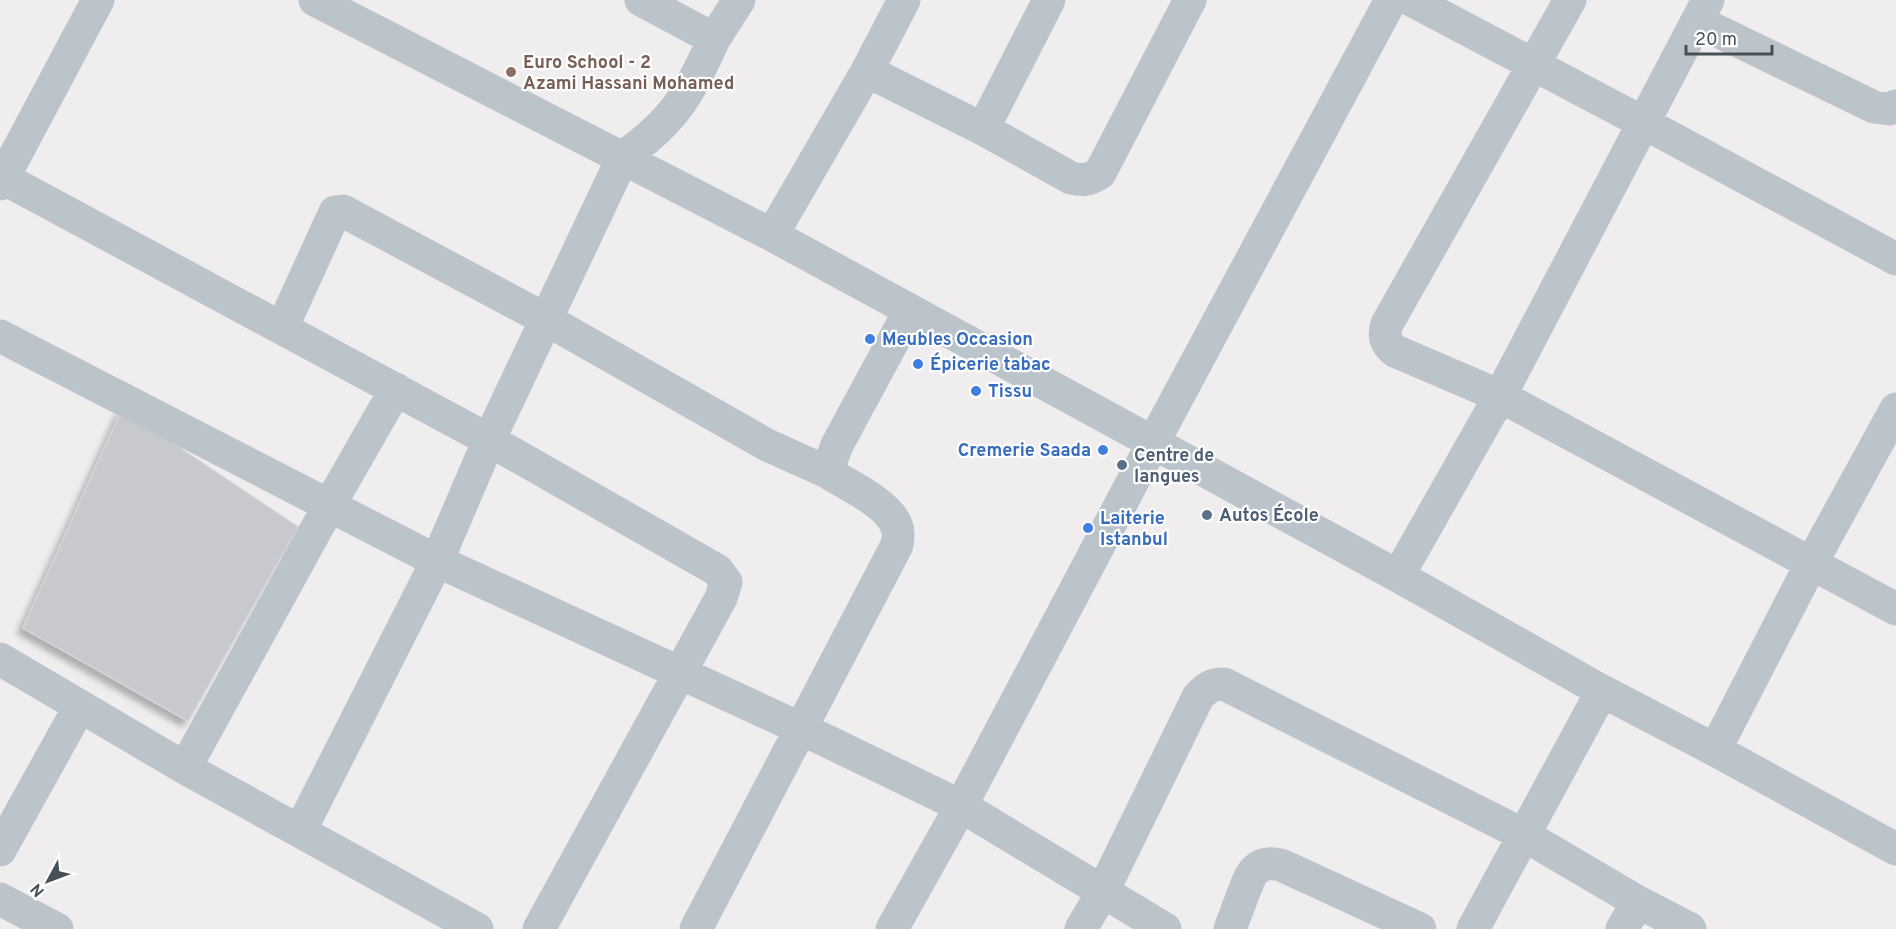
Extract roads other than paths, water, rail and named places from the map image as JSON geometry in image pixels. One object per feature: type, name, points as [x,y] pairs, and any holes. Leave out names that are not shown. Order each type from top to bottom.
[{"type":"street","points":[[98,0],[2,181],[489,440],[717,570],[726,582],[539,929]]},
{"type":"street","points":[[315,0],[772,235],[1398,576],[1602,691],[1896,849]]},
{"type":"street","points":[[640,0],[714,39]]},
{"type":"street","points":[[300,831],[437,561],[489,440],[623,157],[649,139],[682,104],[697,78],[714,39],[739,0]]},
{"type":"street","points":[[772,235],[867,71],[904,0]]},
{"type":"street","points":[[983,129],[1049,0]]},
{"type":"street","points":[[867,71],[983,129],[1071,178],[1081,181],[1090,180],[1100,173],[1190,0]]},
{"type":"street","points":[[892,929],[961,806],[1391,0]]},
{"type":"street","points":[[1411,0],[1896,259]]},
{"type":"street","points":[[1570,0],[1388,324],[1384,334],[1389,346],[1395,351],[1500,396],[1896,609]]},
{"type":"street","points":[[1398,576],[1500,396],[1703,10],[1874,107],[1889,109],[1896,106]]},
{"type":"street","points":[[282,328],[331,220],[338,210],[357,217],[547,320],[767,445],[827,472],[884,508],[893,518],[898,529],[897,545],[696,929]]},
{"type":"street","points":[[827,472],[837,445],[910,310]]},
{"type":"street","points":[[0,336],[437,561],[802,729],[961,806],[1165,929]]},
{"type":"street","points":[[185,768],[328,506],[396,389]]},
{"type":"street","points":[[1715,750],[1811,564],[1896,409]]},
{"type":"street","points":[[0,659],[185,768],[477,929]]},
{"type":"street","points":[[1081,929],[1102,892],[1197,697],[1204,689],[1214,684],[1224,684],[1524,835],[1630,916],[1690,929]]},
{"type":"street","points":[[1473,929],[1602,691]]},
{"type":"street","points":[[0,850],[80,706]]},
{"type":"street","points":[[1230,929],[1250,875],[1261,865],[1270,863],[1281,865],[1420,929]]},
{"type":"street","points":[[0,899],[57,929]]},
{"type":"place","name":"Euro School - 2 Azami Hassani Mohamed","points":[[511,72]]},
{"type":"place","name":"Meubles Occasion","points":[[870,339]]},
{"type":"place","name":"Épicerie tabac","points":[[918,364]]},
{"type":"place","name":"Tissu","points":[[976,391]]},
{"type":"place","name":"Cremerie Saada","points":[[1103,450]]},
{"type":"place","name":"Centre de langues","points":[[1122,465]]},
{"type":"place","name":"Autos École","points":[[1207,515]]},
{"type":"place","name":"Laiterie Istanbul","points":[[1088,528]]}]
